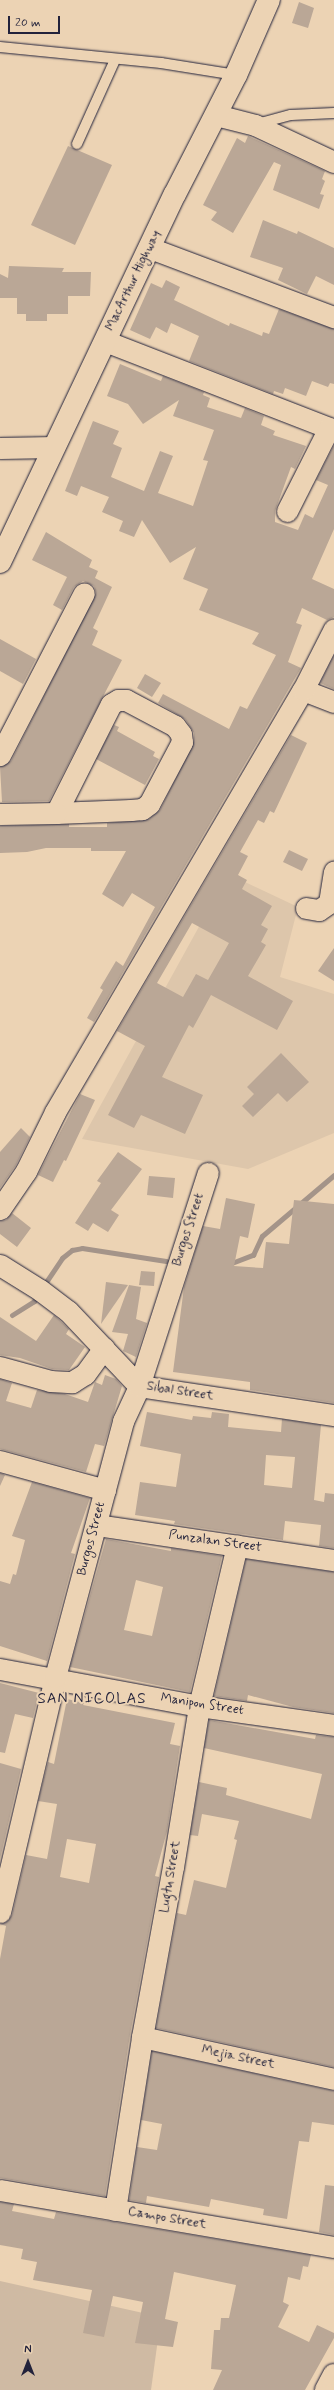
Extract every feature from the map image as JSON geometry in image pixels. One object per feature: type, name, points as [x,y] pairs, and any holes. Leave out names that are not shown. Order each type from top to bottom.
[{"type":"main road","name":"MacArthur Highway","points":[[0,562],[105,341],[236,74],[269,0]]},
{"type":"main road","points":[[326,2390],[334,2375]]},
{"type":"street","points":[[216,115],[255,125],[334,162]]},
{"type":"street","points":[[150,248],[334,317]]},
{"type":"street","points":[[105,341],[332,429],[287,511]]},
{"type":"street","points":[[0,448],[54,447]]},
{"type":"street","points":[[0,755],[84,593]]},
{"type":"street","points":[[0,1209],[26,1171],[55,1112],[303,690],[334,629]]},
{"type":"street","points":[[303,690],[334,702]]},
{"type":"street","points":[[0,814],[56,813],[142,809],[149,804],[182,742],[181,734],[175,726],[126,700],[118,700],[111,704],[56,813]]},
{"type":"street","points":[[306,908],[319,910],[329,903],[334,871]]},
{"type":"street","name":"Burgos Street","points":[[0,1912],[55,1678],[123,1421],[139,1386],[208,1173]]},
{"type":"street","name":"Sibal Street","points":[[1,1269],[68,1311],[139,1386],[334,1415]]},
{"type":"street","points":[[0,1367],[50,1381],[72,1382],[86,1374],[104,1348]]},
{"type":"street","points":[[0,1461],[105,1490]]},
{"type":"street","name":"Punzalan Street","points":[[96,1525],[334,1560]]},
{"type":"street","name":"Lugtu Street","points":[[115,2210],[142,2037],[173,1867],[199,1706],[237,1546]]},
{"type":"street","name":"Manipon Street","points":[[0,1669],[55,1678],[199,1706],[334,1724]]},
{"type":"street","name":"Mejia Street","points":[[142,2037],[334,2078]]},
{"type":"street","name":"Campo Street","points":[[0,2190],[334,2247]]},
{"type":"lane","points":[[0,47],[114,60],[161,63],[236,74]]},
{"type":"lane","points":[[77,144],[114,60]]},
{"type":"lane","points":[[255,125],[290,115],[334,113]]},
{"type":"shaded area","points":[[228,874],[298,907],[280,977],[334,994],[334,1133],[248,1169],[82,1139]]},
{"type":"shaded area","points":[[0,2281],[161,2317],[151,2390],[0,2390]]},
{"type":"building","points":[[299,2],[314,8],[308,28],[292,23]]},
{"type":"building","points":[[248,136],[325,171],[322,179],[325,181],[320,194],[324,195],[319,209],[273,190],[281,165],[274,162],[233,233],[211,220],[217,212],[203,205],[237,138],[245,143]]},
{"type":"building","points":[[68,146],[112,165],[75,245],[31,225]]},
{"type":"building","points":[[263,220],[297,234],[298,231],[334,248],[334,285],[316,276],[307,294],[278,280],[283,268],[250,257]]},
{"type":"building","points":[[9,266],[64,268],[62,272],[91,272],[90,296],[68,296],[68,314],[47,314],[47,321],[26,321],[26,314],[17,314],[17,298],[0,298],[0,274],[8,278]]},
{"type":"building","points":[[166,280],[180,287],[174,300],[229,326],[230,323],[262,336],[263,332],[269,334],[279,309],[334,329],[334,384],[330,383],[328,387],[312,381],[306,396],[285,388],[283,394],[274,391],[273,394],[189,361],[199,336],[171,323],[167,333],[156,327],[150,339],[130,330],[151,283],[162,288]]},
{"type":"building","points":[[120,364],[161,381],[163,376],[204,392],[203,395],[210,398],[207,407],[241,418],[245,408],[264,416],[261,425],[275,431],[273,435],[306,446],[295,469],[291,467],[275,511],[275,522],[298,530],[305,514],[313,518],[328,485],[316,480],[334,445],[334,529],[312,579],[334,589],[334,617],[327,620],[302,608],[296,623],[302,625],[288,662],[301,668],[94,1022],[87,1018],[103,990],[100,988],[116,961],[123,966],[155,907],[132,893],[123,907],[102,894],[126,851],[91,851],[91,848],[46,848],[27,852],[0,853],[0,826],[69,824],[69,827],[107,827],[107,823],[149,819],[160,810],[194,741],[194,733],[185,719],[158,703],[163,694],[229,729],[240,706],[247,709],[276,655],[252,644],[259,633],[199,610],[208,589],[183,579],[196,547],[170,563],[142,520],[134,537],[119,531],[123,521],[102,512],[109,497],[81,486],[77,496],[65,491],[93,421],[119,431],[113,444],[122,448],[111,477],[144,491],[160,451],[173,456],[158,493],[193,506],[208,461],[203,460],[214,430],[173,416],[179,400],[143,424],[128,404],[107,396]]},
{"type":"building","points":[[46,532],[92,560],[89,567],[98,571],[95,578],[112,587],[93,628],[98,631],[92,645],[122,660],[49,801],[2,802],[0,767],[11,761],[96,593],[94,586],[83,581],[74,587],[62,610],[53,605],[67,577],[32,560]]},
{"type":"building","points":[[0,639],[36,659],[23,684],[0,671]]},
{"type":"building","points":[[334,655],[334,689],[320,683]]},
{"type":"building","points":[[145,674],[161,683],[152,697],[137,688]]},
{"type":"building","points":[[114,725],[119,727],[117,731],[155,752],[153,756],[159,759],[145,785],[96,759]]},
{"type":"building","points":[[291,735],[307,743],[274,813],[270,811],[264,823],[258,820],[240,852],[248,856],[238,875],[247,880],[242,889],[272,906],[261,925],[268,929],[261,942],[266,945],[248,976],[293,1001],[277,1030],[211,995],[193,1028],[189,1025],[162,1077],[203,1095],[185,1134],[141,1115],[134,1128],[108,1115],[145,1046],[117,1031]],"holes":[[[192,923],[229,943],[208,980],[196,974],[183,997],[157,983]]]},
{"type":"building","points":[[289,850],[308,859],[302,871],[283,862]]},
{"type":"building","points":[[334,948],[334,981],[318,971]]},
{"type":"building","points":[[281,1053],[309,1082],[287,1102],[278,1093],[253,1117],[242,1106],[254,1094],[247,1087]]},
{"type":"building","points":[[80,1094],[95,1100],[66,1161],[64,1160],[53,1182],[38,1175]]},
{"type":"building","points":[[21,1128],[30,1137],[16,1165],[0,1188],[0,1152]]},
{"type":"building","points":[[118,1152],[142,1169],[111,1210],[119,1215],[108,1232],[93,1223],[88,1231],[75,1223],[101,1183],[97,1181]]},
{"type":"building","points":[[149,1176],[175,1178],[173,1198],[147,1195]]},
{"type":"building","points":[[226,1198],[255,1204],[248,1238],[240,1236],[234,1266],[263,1268],[266,1242],[289,1244],[294,1200],[334,1204],[334,1403],[250,1390],[250,1382],[173,1372],[184,1287],[203,1226],[220,1229]]},
{"type":"building","points":[[12,1213],[31,1228],[17,1247],[0,1234],[0,1221],[6,1220]]},
{"type":"building","points":[[141,1271],[155,1272],[154,1286],[139,1285]]},
{"type":"building","points":[[106,1282],[128,1285],[101,1324]]},
{"type":"building","points":[[129,1285],[141,1287],[136,1319],[147,1323],[136,1357],[123,1351],[128,1334],[112,1332]]},
{"type":"building","points":[[54,1315],[69,1329],[66,1334],[85,1347],[69,1370],[52,1369],[20,1358],[0,1355],[0,1317],[36,1341]]},
{"type":"building","points":[[105,1375],[116,1379],[122,1386],[104,1446],[95,1444],[86,1472],[0,1449],[0,1379],[12,1383],[6,1401],[31,1408],[37,1390],[65,1394],[88,1402],[95,1382],[102,1385]]},
{"type":"building","points":[[147,1412],[192,1420],[193,1416],[211,1418],[212,1412],[229,1414],[228,1427],[281,1432],[282,1419],[321,1425],[314,1500],[324,1502],[325,1493],[334,1494],[334,1548],[319,1546],[321,1525],[285,1521],[283,1540],[174,1524],[175,1521],[135,1515],[140,1482],[176,1487],[181,1454],[140,1446]],"holes":[[[266,1455],[295,1457],[292,1488],[264,1485]]]},
{"type":"building","points":[[0,1473],[5,1475],[0,1486]]},
{"type":"building","points":[[32,1482],[90,1498],[71,1553],[75,1554],[47,1661],[0,1646],[0,1581],[10,1584],[13,1574],[16,1575],[25,1540],[12,1536]]},
{"type":"building","points":[[106,1539],[171,1551],[171,1548],[222,1556],[190,1692],[70,1667]],"holes":[[[136,1580],[163,1587],[152,1636],[124,1630]]]},
{"type":"building","points":[[246,1559],[334,1572],[334,1713],[293,1707],[248,1695],[247,1701],[214,1696]]},
{"type":"building","points":[[0,1683],[39,1693],[33,1718],[15,1714],[5,1753],[0,1752]]},
{"type":"building","points":[[67,1699],[84,1703],[83,1705],[175,1723],[170,1744],[180,1746],[167,1831],[155,1876],[159,1877],[130,2035],[105,2196],[0,2178],[0,1959],[6,1926],[0,1924],[8,1920],[12,1915],[26,1855],[47,1859],[57,1804],[38,1801],[48,1762],[54,1764]],"holes":[[[67,1839],[96,1844],[89,1883],[60,1877]]]},
{"type":"building","points":[[209,1720],[315,1739],[316,1735],[334,1737],[334,2067],[156,2028],[177,1913],[186,1915],[194,1880],[226,1888],[237,1840],[234,1839],[239,1821],[202,1814],[198,1836],[190,1835],[199,1782],[227,1788],[226,1795],[311,1819],[322,1774],[204,1748]]},
{"type":"building","points":[[0,1763],[21,1769],[0,1859]]},
{"type":"building","points":[[152,2051],[334,2091],[334,2125],[312,2122],[309,2142],[299,2141],[287,2219],[263,2215],[264,2209],[211,2199],[209,2207],[147,2196],[146,2203],[129,2200],[137,2147],[157,2150],[162,2124],[141,2120]]},
{"type":"building","points":[[325,2185],[334,2186],[334,2235],[319,2232]]},
{"type":"building","points":[[0,2202],[14,2204],[12,2211],[54,2219],[56,2212],[311,2255],[308,2267],[303,2266],[300,2280],[288,2277],[283,2302],[289,2305],[278,2327],[309,2342],[317,2325],[334,2333],[334,2338],[305,2390],[213,2390],[222,2370],[211,2369],[214,2330],[220,2330],[221,2318],[229,2318],[236,2285],[174,2272],[165,2319],[178,2322],[173,2347],[135,2343],[143,2302],[113,2296],[104,2337],[83,2333],[92,2290],[33,2280],[37,2262],[21,2259],[23,2249],[0,2245]]},
{"type":"waterway","points":[[229,1264],[253,1255],[262,1236],[334,1175]]},
{"type":"waterway","points":[[46,1282],[62,1258],[72,1250],[82,1248],[166,1261]]},
{"type":"waterway","points":[[12,1315],[34,1301],[38,1295]]},
{"type":"district","name":"SAN NICOLAS","points":[[92,1700]]}]
